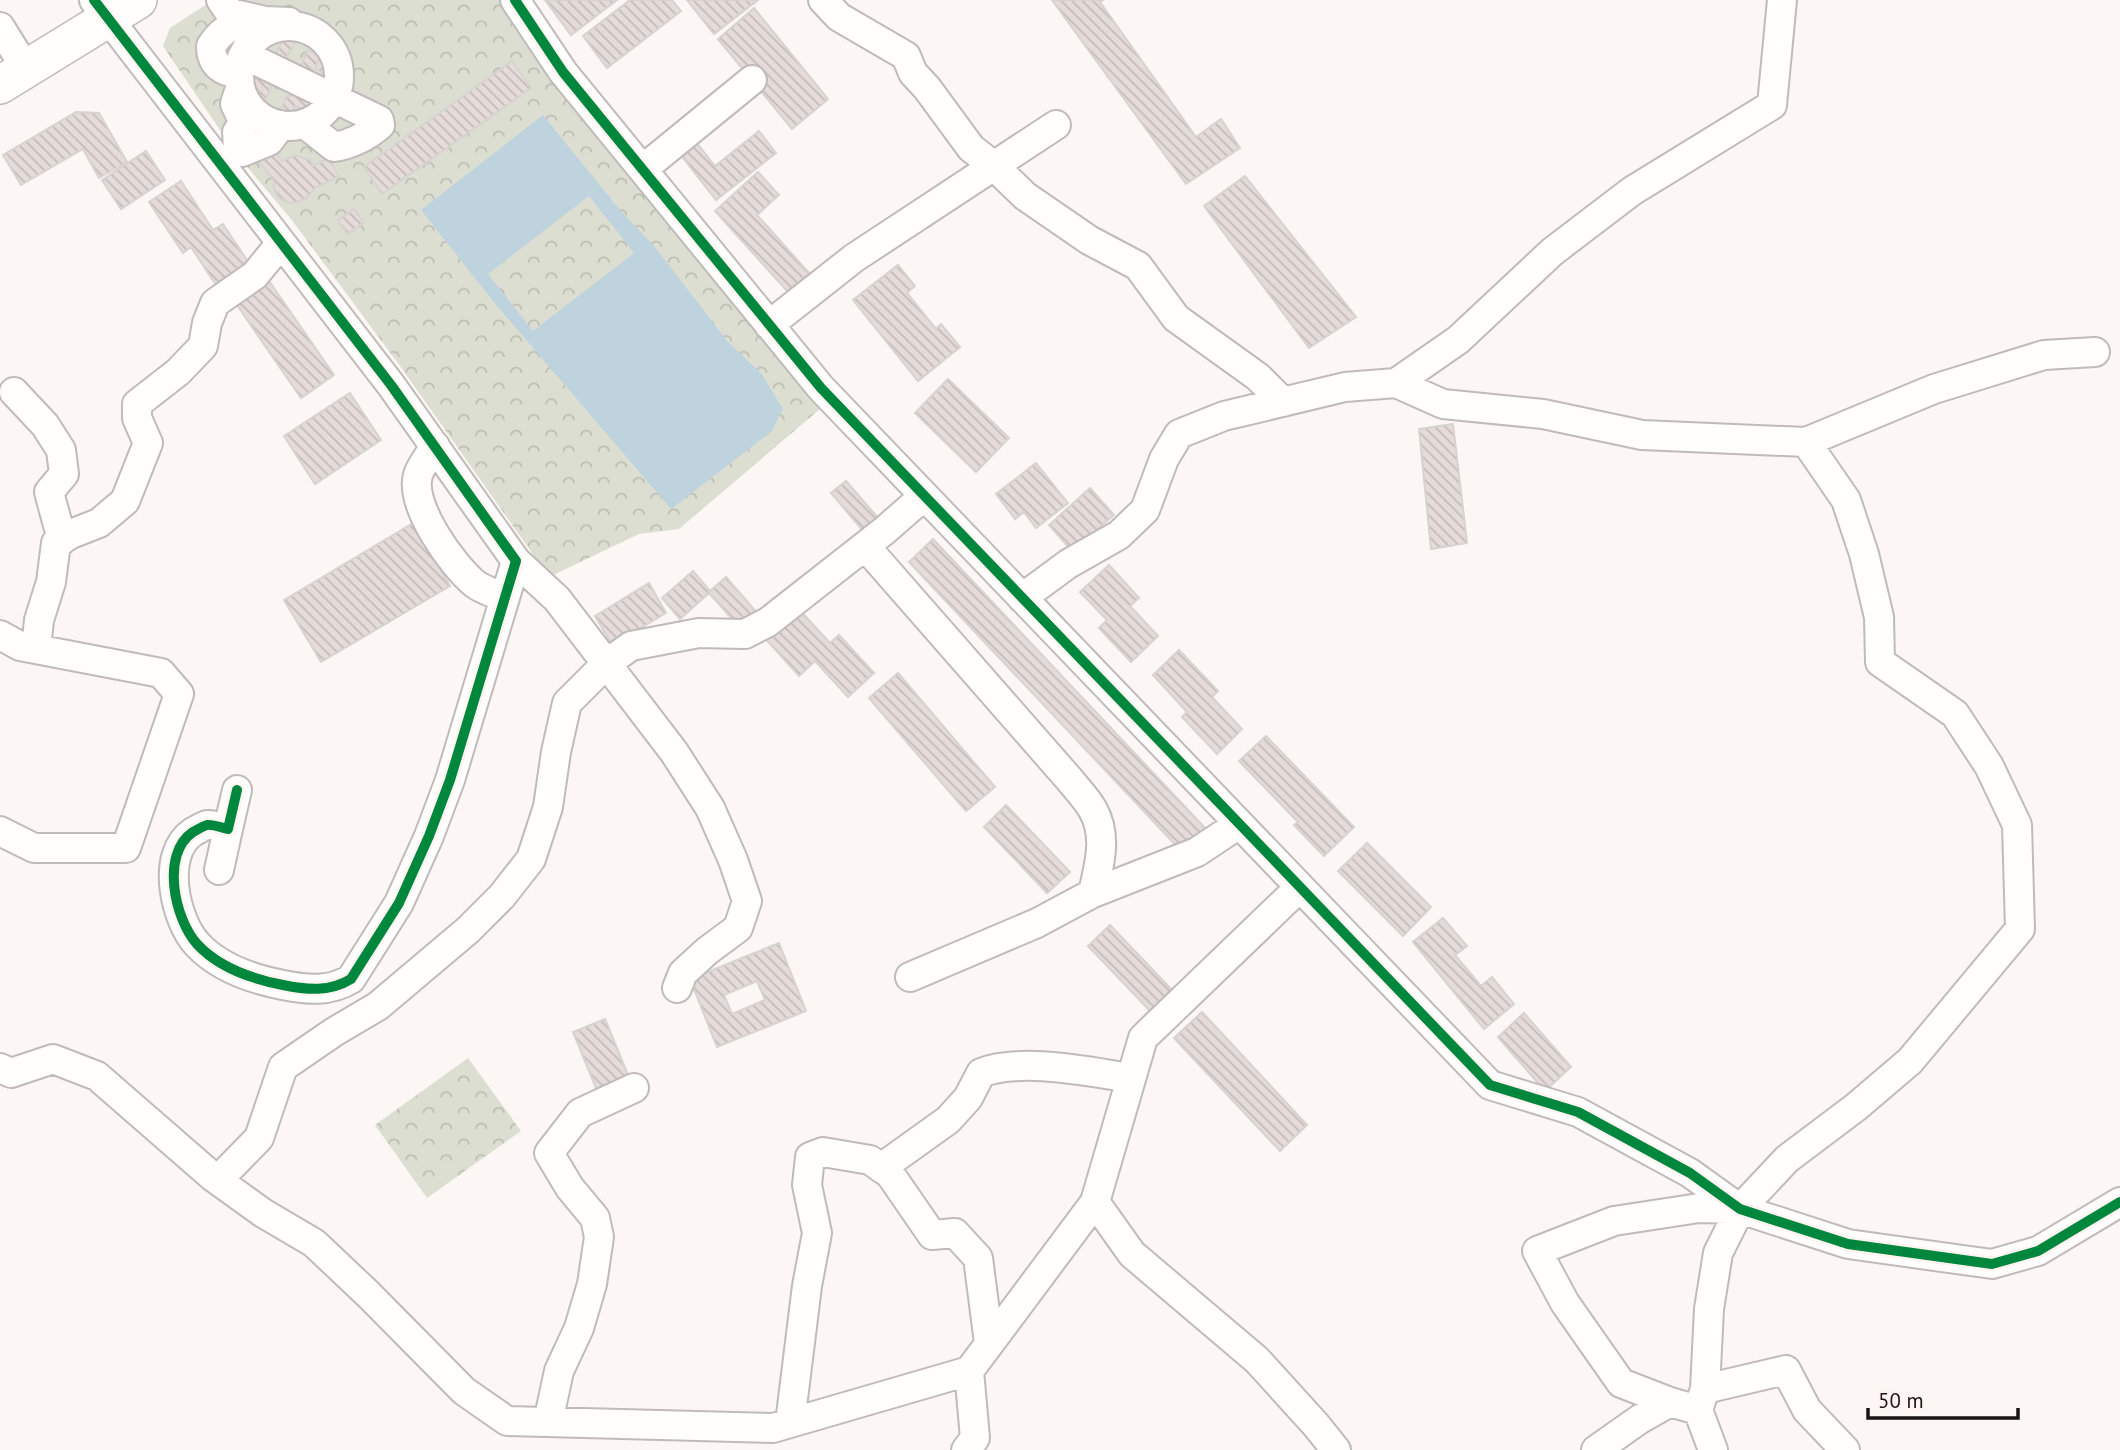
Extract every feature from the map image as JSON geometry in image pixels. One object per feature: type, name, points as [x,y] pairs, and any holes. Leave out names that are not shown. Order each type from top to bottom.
[{"type":"main road","points":[[13,77],[114,6]]},
{"type":"street","points":[[221,0],[230,13],[265,21],[306,23],[329,37],[348,70],[361,104],[360,110]]},
{"type":"street","points":[[514,0],[563,72],[821,388],[1490,1085],[1578,1112],[1690,1173],[1740,1209]]},
{"type":"street","points":[[823,0],[839,17],[906,56],[913,73],[928,88],[971,148],[1025,196],[1089,240],[1138,266],[1176,318],[1258,377],[1283,402]]},
{"type":"street","points":[[1396,383],[1458,340],[1552,253],[1632,191],[1772,105],[1782,0]]},
{"type":"street","points":[[114,6],[228,155],[281,243],[391,385],[516,561],[557,599],[674,752],[710,808],[733,860],[747,901],[738,928],[683,973],[677,988]]},
{"type":"street","points":[[292,26],[308,30],[322,39],[333,53],[339,69],[338,87],[320,116],[293,124],[269,141],[228,155],[237,132],[244,123],[235,104],[250,44],[277,27],[292,26]]},
{"type":"street","points":[[0,27],[13,77]]},
{"type":"street","points":[[257,61],[360,110],[379,120],[380,125],[368,135],[334,147],[293,124],[271,123],[257,115],[247,103],[241,73],[257,61]]},
{"type":"street","points":[[643,169],[752,80]]},
{"type":"street","points":[[769,325],[854,258],[1056,125]]},
{"type":"street","points":[[36,649],[38,620],[51,582],[56,544],[100,523],[125,501],[148,443],[137,418],[137,404],[178,372],[203,346],[207,323],[215,303],[254,275],[281,243]]},
{"type":"street","points":[[1022,598],[1068,564],[1119,535],[1145,510],[1164,459],[1179,434],[1224,416],[1345,387],[1396,383],[1443,404],[1543,414],[1642,435],[1806,442],[1934,388],[2044,355],[2095,352]]},
{"type":"street","points":[[12,395],[45,425],[61,450],[64,474],[49,492],[62,540]]},
{"type":"street","points":[[1711,1450],[1702,1400],[1709,1309],[1718,1253],[1740,1209],[1787,1159],[1856,1107],[1910,1061],[2020,929],[2017,825],[1989,766],[1955,714],[1880,662],[1879,617],[1864,554],[1846,500],[1806,442]]},
{"type":"street","points":[[435,446],[417,475],[419,498],[425,519],[440,543],[476,585],[505,598]]},
{"type":"street","points":[[218,1180],[259,1138],[283,1067],[378,1006],[468,930],[502,896],[531,859],[548,807],[567,703],[606,664],[631,646],[699,633],[745,634],[768,622],[924,496]]},
{"type":"street","points":[[865,546],[1093,810],[1102,833],[1101,858],[1093,893]]},
{"type":"street","points":[[228,829],[206,825],[189,835],[177,854],[174,886],[178,909],[184,926],[196,943],[210,956],[233,970],[268,982],[327,989],[351,979],[399,903],[429,836],[450,780],[516,561]]},
{"type":"street","points":[[0,635],[20,646],[161,673],[179,694],[126,848],[34,848],[0,831]]},
{"type":"street","points":[[219,870],[237,790]]},
{"type":"street","points":[[910,977],[1037,923],[1093,893],[1197,852],[1239,824]]},
{"type":"street","points":[[0,1068],[10,1073],[53,1059],[97,1076],[218,1180],[263,1213],[314,1243],[464,1391],[507,1421],[773,1427],[969,1371],[1095,1202],[1143,1038],[1300,887]]},
{"type":"street","points":[[881,1168],[947,1120],[968,1098],[981,1073],[995,1067],[1050,1067],[1131,1078]]},
{"type":"street","points":[[548,1422],[559,1371],[579,1328],[592,1284],[599,1237],[595,1218],[570,1188],[548,1153],[580,1113],[634,1088]]},
{"type":"street","points":[[790,1423],[807,1286],[817,1233],[807,1185],[810,1157],[823,1152],[870,1160],[890,1174],[932,1236],[955,1233],[978,1258],[989,1343]]},
{"type":"street","points":[[1095,1202],[1132,1254],[1257,1360],[1336,1450]]},
{"type":"street","points":[[1845,1450],[1807,1410],[1786,1370],[1702,1400],[1670,1402],[1621,1383],[1565,1303],[1537,1251],[1614,1221],[1699,1208],[1740,1209],[1848,1244],[1992,1264],[2038,1251],[2120,1202]]},
{"type":"street","points":[[969,1371],[975,1446]]},
{"type":"street","points":[[1596,1450],[1670,1402]]},
{"type":"green space","points":[[213,0],[515,0],[821,388],[820,409],[679,529],[639,534],[549,577],[400,366],[291,219],[237,155],[163,46],[170,28]]},
{"type":"green space","points":[[468,1058],[521,1131],[427,1198],[375,1125]]},
{"type":"water","points":[[543,115],[619,209],[655,247],[728,342],[761,373],[783,409],[772,431],[671,509],[497,306],[421,210]],"holes":[[[589,196],[634,253],[533,331],[488,274]]]},
{"type":"building","points":[[545,0],[617,0],[571,35]]},
{"type":"building","points":[[630,0],[672,0],[681,11],[607,68],[583,36]]},
{"type":"building","points":[[687,0],[758,0],[714,34]]},
{"type":"building","points":[[1052,0],[1103,0],[1100,2],[1196,137],[1221,119],[1240,148],[1186,184]]},
{"type":"building","points":[[754,8],[828,99],[792,129],[718,39]]},
{"type":"building","points":[[285,37],[295,43],[283,63],[263,51],[276,53]]},
{"type":"building","points":[[307,50],[320,55],[315,69],[327,74],[322,86],[300,70]]},
{"type":"building","points":[[512,61],[531,88],[382,194],[364,167]]},
{"type":"building","points":[[252,70],[268,78],[271,88],[261,110],[252,106],[259,91],[246,84]]},
{"type":"building","points":[[295,93],[312,99],[308,111],[295,106],[289,122],[278,117],[286,97]]},
{"type":"building","points":[[76,112],[99,113],[127,162],[99,178],[83,149],[21,185],[3,155]]},
{"type":"building","points":[[759,131],[776,153],[716,200],[680,154],[696,142],[715,166]]},
{"type":"building","points":[[274,150],[282,161],[295,155],[310,160],[313,166],[329,158],[339,176],[315,188],[306,198],[289,203],[279,198],[274,189],[274,181],[258,160]]},
{"type":"building","points":[[146,151],[165,180],[121,209],[102,180]]},
{"type":"building","points":[[758,172],[779,195],[757,215],[809,273],[788,292],[715,211]]},
{"type":"building","points":[[1245,176],[1356,317],[1309,348],[1204,206]]},
{"type":"building","points":[[181,181],[213,230],[223,224],[253,269],[220,291],[191,247],[183,253],[149,202]]},
{"type":"building","points":[[354,209],[364,223],[347,234],[338,220]]},
{"type":"building","points":[[898,265],[915,286],[907,293],[936,329],[941,324],[960,347],[918,381],[853,300]]},
{"type":"building","points":[[265,275],[334,375],[301,398],[232,298]]},
{"type":"building","points":[[948,379],[1009,438],[976,472],[915,413]]},
{"type":"building","points":[[350,393],[381,440],[315,484],[284,436]]},
{"type":"building","points":[[1453,424],[1467,543],[1431,549],[1419,429]]},
{"type":"building","points":[[1036,463],[1068,503],[1036,528],[1024,512],[1015,519],[996,494]]},
{"type":"building","points":[[846,481],[879,519],[864,532],[831,493]]},
{"type":"building","points":[[1090,488],[1114,515],[1072,551],[1049,525]]},
{"type":"building","points":[[413,523],[450,586],[321,662],[284,600]]},
{"type":"building","points":[[933,539],[1207,830],[1183,853],[909,562]]},
{"type":"building","points":[[1109,565],[1139,598],[1130,606],[1158,636],[1131,662],[1099,628],[1107,620],[1080,592]]},
{"type":"building","points":[[693,571],[710,591],[726,577],[758,614],[741,629],[709,593],[680,619],[662,598]]},
{"type":"building","points":[[649,583],[666,613],[612,645],[595,616]]},
{"type":"building","points":[[795,605],[830,643],[839,635],[874,673],[848,697],[815,661],[799,676],[762,635]]},
{"type":"building","points":[[1179,650],[1218,691],[1212,697],[1242,729],[1217,754],[1182,717],[1187,712],[1153,675]]},
{"type":"building","points":[[898,673],[995,787],[966,811],[869,698]]},
{"type":"building","points":[[1266,736],[1354,827],[1324,856],[1294,825],[1298,822],[1239,761]]},
{"type":"building","points":[[1006,805],[1070,872],[1047,893],[984,827]]},
{"type":"building","points":[[1367,843],[1431,907],[1403,936],[1338,871]]},
{"type":"building","points":[[1443,918],[1467,946],[1455,955],[1481,986],[1492,977],[1514,1004],[1484,1029],[1413,942]]},
{"type":"building","points":[[1110,925],[1174,992],[1152,1013],[1088,946]]},
{"type":"building","points":[[779,943],[806,1011],[717,1047],[690,979]],"holes":[[[757,981],[765,1000],[732,1014],[724,995]]]},
{"type":"building","points":[[1202,1012],[1307,1125],[1280,1151],[1174,1038]]},
{"type":"building","points":[[1524,1013],[1571,1067],[1545,1091],[1498,1037]]},
{"type":"building","points":[[605,1019],[630,1080],[598,1093],[573,1032]]},
{"type":"cycle path","points":[[94,0],[391,385],[516,561],[450,780],[429,836],[399,903],[351,979],[318,989],[292,987],[260,979],[215,960],[189,933],[177,904],[174,887],[177,855],[183,842],[202,827],[209,825],[228,829],[237,790]]},
{"type":"cycle path","points":[[515,0],[563,72],[821,388],[1490,1085],[1578,1112],[1690,1173],[1740,1209],[1848,1244],[1992,1264],[2038,1251],[2120,1202]]}]
